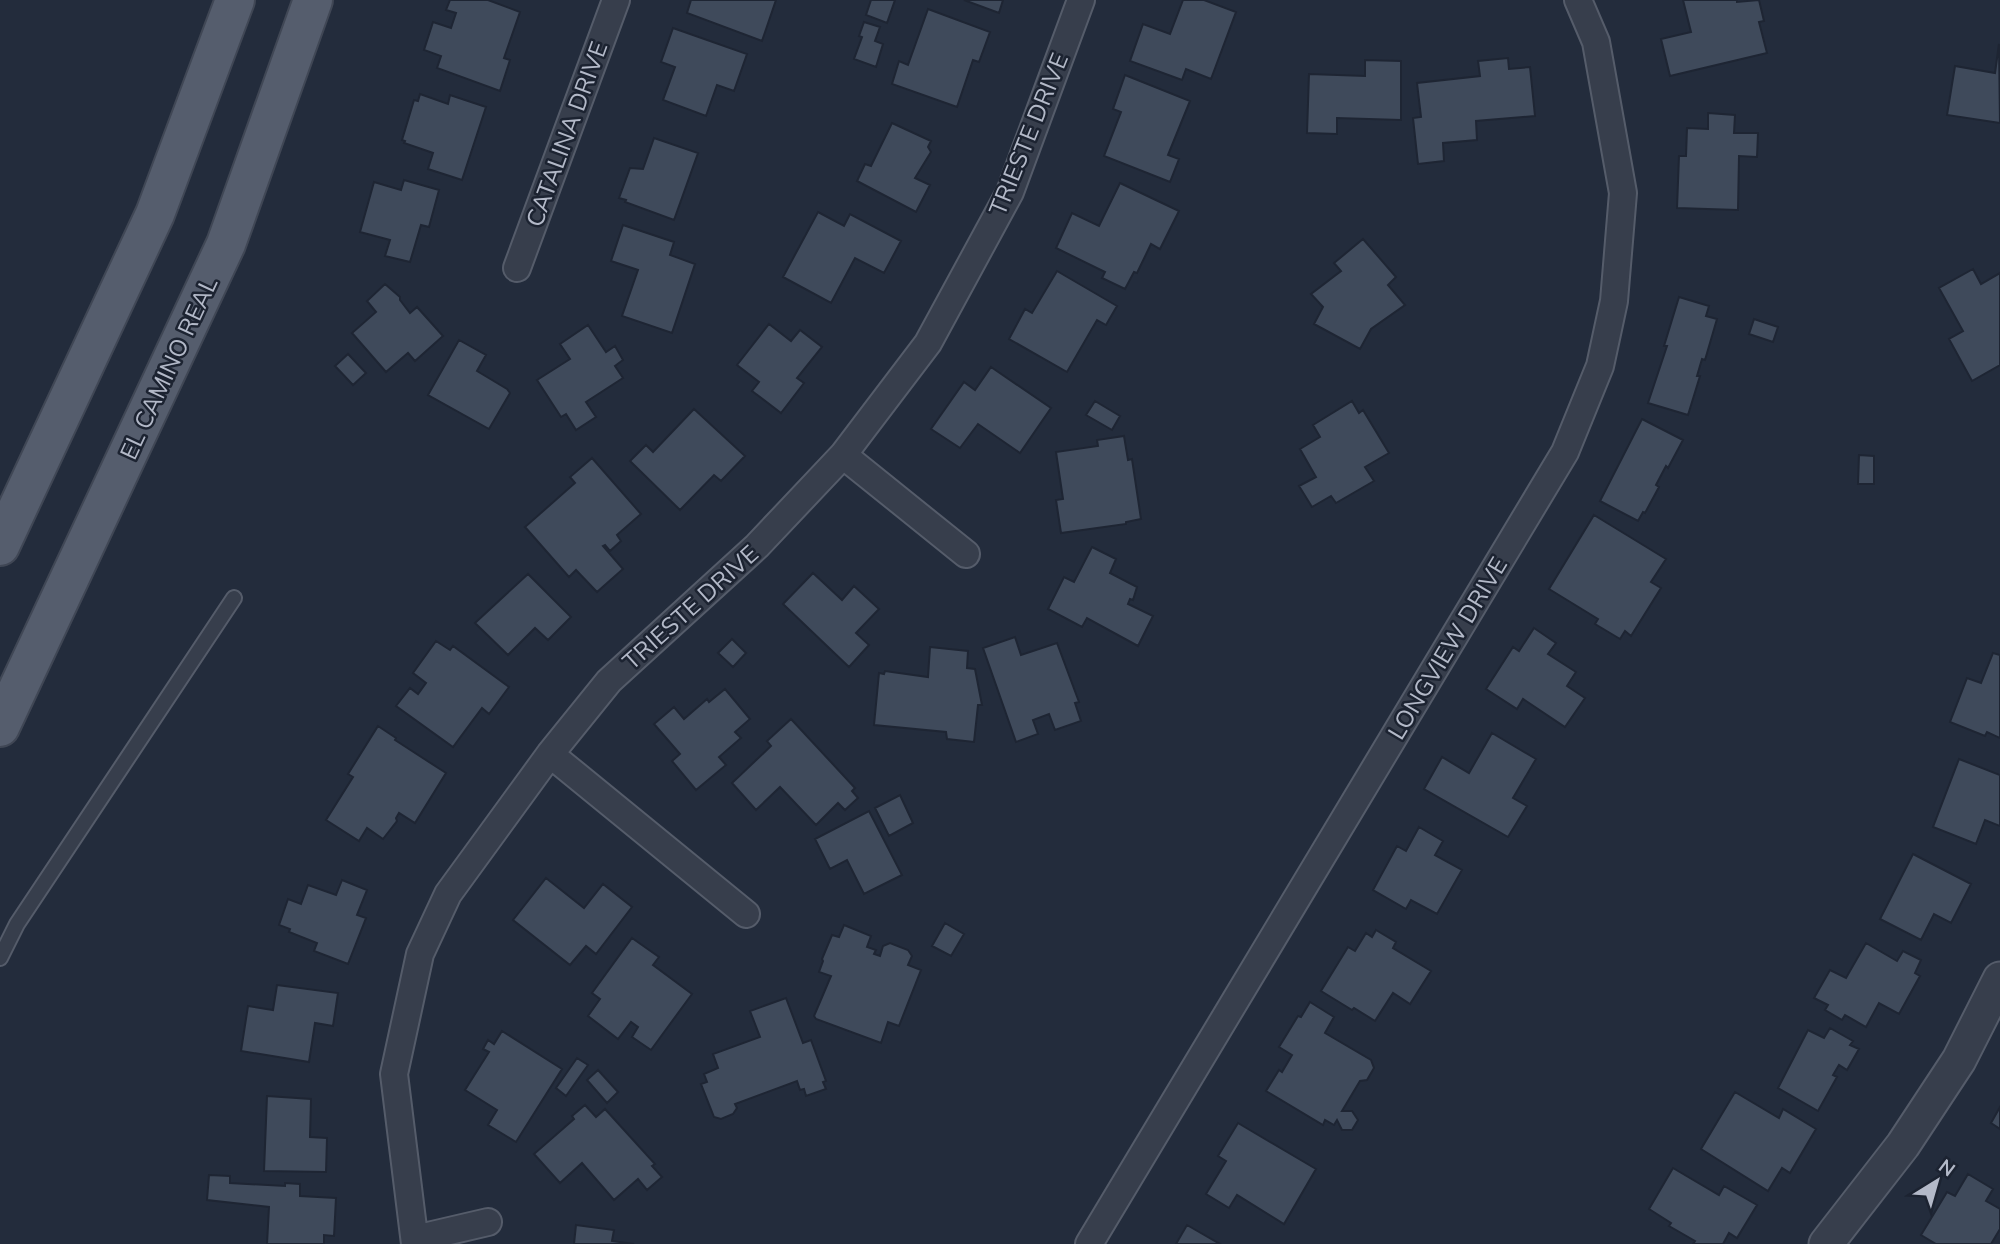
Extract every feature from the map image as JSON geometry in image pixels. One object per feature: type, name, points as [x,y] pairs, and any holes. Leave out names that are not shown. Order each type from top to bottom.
[{"type":"main road","points":[[0,546],[155,214],[235,0]]},
{"type":"main road","name":"EL CAMINO REAL","points":[[0,727],[226,244],[313,0]]},
{"type":"street","name":"CATALINA DRIVE","points":[[517,268],[615,0]]},
{"type":"street","name":"TRIESTE DRIVE","points":[[488,1222],[415,1241],[403,1155],[394,1074],[420,954],[449,894],[550,754],[609,681],[757,547],[843,455],[928,343],[1010,192],[1081,0]]},
{"type":"street","name":"LONGVIEW DRIVE","points":[[1089,1244],[1565,452],[1600,366],[1614,301],[1623,193],[1596,42],[1578,0]]},
{"type":"street","points":[[843,455],[966,554]]},
{"type":"street","points":[[550,754],[746,914]]},
{"type":"street","points":[[1826,1244],[1903,1145],[1959,1060],[2000,979]]},
{"type":"lane","points":[[0,958],[18,924],[234,598]]},
{"type":"building","points":[[450,0],[488,0],[520,12],[504,58],[510,60],[500,91],[437,68],[441,56],[424,50],[433,22],[451,28],[456,13],[446,10]]},
{"type":"building","points":[[691,0],[776,0],[762,41],[687,13]]},
{"type":"building","points":[[871,0],[895,0],[887,23],[866,15]]},
{"type":"building","points":[[964,0],[1003,0],[999,13]]},
{"type":"building","points":[[1183,0],[1204,0],[1236,12],[1211,79],[1186,69],[1182,80],[1130,61],[1143,24],[1170,34]]},
{"type":"building","points":[[1683,0],[1759,0],[1764,21],[1759,22],[1767,53],[1670,76],[1661,39],[1691,32]]},
{"type":"building","points":[[928,9],[990,32],[979,62],[973,60],[957,107],[892,84],[899,61],[908,65]]},
{"type":"building","points":[[864,22],[880,27],[875,41],[883,44],[876,67],[854,59]]},
{"type":"building","points":[[673,28],[747,54],[734,91],[717,85],[706,116],[663,100],[675,67],[661,62]]},
{"type":"building","points":[[1999,44],[2000,123],[1947,115],[1955,66],[1995,73]]},
{"type":"building","points":[[1508,58],[1509,69],[1530,67],[1535,116],[1476,121],[1477,140],[1443,143],[1444,161],[1418,164],[1413,118],[1421,117],[1417,83],[1480,76],[1478,61]]},
{"type":"building","points":[[1365,60],[1401,61],[1401,120],[1337,118],[1337,134],[1307,133],[1309,74],[1365,76]]},
{"type":"building","points":[[1125,75],[1190,101],[1168,155],[1179,159],[1170,182],[1104,156],[1121,112],[1113,109]]},
{"type":"building","points":[[420,94],[448,104],[450,95],[486,107],[462,180],[428,169],[433,153],[402,140],[414,100],[418,101]]},
{"type":"building","points":[[1708,113],[1735,115],[1734,133],[1758,133],[1757,157],[1739,156],[1738,210],[1677,208],[1679,156],[1686,156],[1687,128],[1708,129]]},
{"type":"building","points":[[892,123],[931,141],[928,147],[931,152],[915,178],[930,185],[916,212],[857,181],[865,164],[871,166]]},
{"type":"building","points":[[654,138],[698,153],[674,220],[619,198],[630,168],[643,169]]},
{"type":"building","points":[[404,180],[439,190],[429,227],[421,225],[410,262],[385,256],[390,240],[360,232],[374,182],[401,190]]},
{"type":"building","points":[[1120,183],[1179,211],[1160,249],[1151,244],[1137,273],[1134,272],[1125,289],[1102,278],[1105,272],[1056,248],[1072,213],[1099,226]]},
{"type":"building","points":[[818,212],[844,226],[850,214],[901,241],[884,273],[855,258],[831,303],[783,277]]},
{"type":"building","points":[[623,225],[674,242],[670,255],[695,264],[672,333],[622,316],[638,270],[611,261]]},
{"type":"building","points":[[1363,239],[1396,277],[1388,285],[1405,305],[1371,329],[1360,349],[1314,324],[1323,307],[1311,294],[1341,271],[1334,263]]},
{"type":"building","points":[[1973,269],[1981,284],[2000,273],[2000,365],[1972,381],[1949,339],[1963,331],[1939,288]]},
{"type":"building","points":[[1057,271],[1117,306],[1106,325],[1097,320],[1067,372],[1009,339],[1025,309],[1032,313]]},
{"type":"building","points":[[385,284],[400,297],[410,313],[417,307],[443,336],[415,361],[408,353],[386,372],[352,333],[376,312],[367,301]]},
{"type":"building","points":[[1679,297],[1709,306],[1706,316],[1717,319],[1705,360],[1702,359],[1697,376],[1700,376],[1688,415],[1648,403],[1667,346],[1664,346]]},
{"type":"building","points":[[1754,319],[1778,327],[1773,342],[1749,334]]},
{"type":"building","points":[[769,324],[791,341],[800,330],[822,347],[797,378],[804,383],[781,413],[752,391],[759,382],[737,365]]},
{"type":"building","points":[[588,325],[606,352],[615,346],[623,360],[615,366],[623,378],[586,402],[596,417],[576,430],[566,414],[561,417],[537,380],[570,359],[560,344]]},
{"type":"building","points":[[459,340],[486,355],[477,371],[510,393],[489,429],[428,395]]},
{"type":"building","points":[[348,354],[366,373],[353,385],[335,366]]},
{"type":"building","points":[[991,367],[1051,408],[1020,453],[978,424],[960,448],[931,429],[964,382],[975,390]]},
{"type":"building","points":[[1095,401],[1120,416],[1112,430],[1086,415]]},
{"type":"building","points":[[1352,401],[1359,413],[1363,410],[1389,453],[1365,467],[1374,481],[1336,503],[1331,496],[1312,507],[1299,486],[1316,477],[1300,449],[1320,437],[1313,425]]},
{"type":"building","points":[[694,409],[745,456],[721,481],[714,475],[680,510],[630,461],[646,445],[653,452]]},
{"type":"building","points":[[1642,419],[1683,440],[1656,485],[1659,487],[1645,513],[1643,512],[1638,521],[1600,501]]},
{"type":"building","points":[[1124,436],[1128,460],[1132,459],[1141,519],[1126,524],[1061,533],[1056,500],[1063,499],[1056,452],[1098,446],[1097,440]]},
{"type":"building","points":[[1859,455],[1874,456],[1874,484],[1858,484]]},
{"type":"building","points":[[592,458],[641,514],[617,535],[621,541],[610,551],[603,546],[623,569],[597,592],[576,570],[569,577],[525,527],[575,483],[570,477]]},
{"type":"building","points":[[1594,515],[1666,559],[1651,582],[1661,588],[1631,636],[1625,631],[1620,639],[1595,624],[1598,619],[1549,589]]},
{"type":"building","points":[[1092,547],[1116,559],[1110,573],[1137,587],[1133,600],[1130,599],[1128,604],[1153,616],[1138,646],[1087,618],[1082,627],[1048,609],[1064,577],[1074,582]]},
{"type":"building","points":[[813,573],[842,600],[854,586],[879,609],[856,633],[869,645],[849,667],[783,604]]},
{"type":"building","points":[[528,574],[571,617],[548,640],[535,628],[508,655],[475,623]]},
{"type":"building","points":[[1534,628],[1556,643],[1548,654],[1576,672],[1567,686],[1585,698],[1565,727],[1523,699],[1517,709],[1486,689],[1513,647],[1519,651]]},
{"type":"building","points":[[1015,637],[1021,655],[1057,643],[1079,702],[1075,703],[1081,721],[1055,730],[1049,714],[1033,720],[1038,734],[1016,742],[983,648]]},
{"type":"building","points":[[732,639],[746,653],[733,667],[718,653]]},
{"type":"building","points":[[436,641],[450,650],[453,646],[509,687],[489,714],[482,708],[453,747],[396,706],[410,688],[418,694],[426,683],[413,673]]},
{"type":"building","points":[[930,647],[968,651],[967,668],[975,669],[982,705],[978,705],[974,742],[947,739],[946,732],[874,725],[879,673],[884,674],[885,671],[928,677]]},
{"type":"building","points":[[1993,653],[2000,655],[2000,738],[1987,732],[1985,736],[1950,722],[1967,678],[1981,683]]},
{"type":"building","points":[[725,689],[750,719],[735,732],[741,738],[719,757],[726,765],[696,790],[672,761],[680,754],[654,724],[674,707],[684,719],[707,699],[709,702]]},
{"type":"building","points":[[791,719],[855,788],[852,791],[858,798],[845,810],[838,803],[816,825],[780,787],[756,810],[732,783],[771,746],[767,741]]},
{"type":"building","points":[[378,726],[446,773],[415,823],[399,813],[397,821],[383,839],[367,828],[359,841],[326,820],[353,777],[348,774]]},
{"type":"building","points":[[1492,733],[1536,759],[1513,798],[1527,806],[1508,837],[1424,789],[1442,757],[1469,773]]},
{"type":"building","points":[[1959,759],[2000,775],[2000,826],[1985,820],[1976,844],[1933,827]]},
{"type":"building","points":[[900,795],[913,823],[889,836],[875,808]]},
{"type":"building","points":[[869,811],[902,875],[864,894],[847,860],[830,869],[815,839]]},
{"type":"building","points":[[1419,827],[1443,841],[1435,855],[1462,870],[1437,914],[1411,900],[1406,909],[1373,890],[1397,846],[1406,851]]},
{"type":"building","points":[[1913,854],[1971,884],[1951,923],[1934,914],[1921,940],[1880,919]]},
{"type":"building","points":[[546,878],[584,908],[603,884],[632,907],[596,954],[586,946],[570,965],[513,920]]},
{"type":"building","points":[[342,880],[367,890],[357,915],[366,918],[348,964],[314,951],[317,943],[279,925],[288,899],[301,904],[308,885],[336,895]]},
{"type":"building","points":[[945,923],[964,934],[951,956],[932,946]]},
{"type":"building","points":[[844,925],[871,936],[867,947],[876,950],[874,954],[880,956],[883,946],[890,943],[908,950],[912,956],[908,965],[921,970],[899,1026],[888,1022],[881,1043],[814,1016],[831,976],[819,972],[822,959],[832,935],[839,937]]},
{"type":"building","points":[[1376,930],[1396,942],[1393,948],[1431,971],[1410,1004],[1393,993],[1375,1021],[1321,991],[1348,947],[1355,951],[1366,933],[1372,937]]},
{"type":"building","points":[[632,938],[659,957],[653,965],[692,994],[651,1050],[632,1037],[638,1027],[631,1022],[618,1039],[588,1016],[600,999],[592,993]]},
{"type":"building","points":[[1866,943],[1897,961],[1903,951],[1921,960],[1915,973],[1920,976],[1899,1014],[1879,1003],[1866,1027],[1845,1015],[1842,1020],[1825,1010],[1828,1005],[1814,998],[1830,970],[1846,978]]},
{"type":"building","points":[[277,985],[338,993],[333,1026],[315,1023],[309,1062],[241,1051],[248,1006],[273,1010]]},
{"type":"building","points":[[786,998],[803,1043],[811,1040],[826,1081],[823,1082],[826,1089],[806,1096],[797,1081],[735,1104],[737,1108],[733,1114],[721,1119],[714,1117],[701,1084],[707,1082],[704,1074],[718,1068],[713,1054],[760,1037],[750,1011]]},
{"type":"building","points":[[1310,1002],[1334,1017],[1325,1033],[1371,1060],[1374,1068],[1367,1080],[1360,1081],[1342,1111],[1352,1111],[1358,1120],[1352,1130],[1342,1130],[1337,1120],[1334,1125],[1325,1120],[1323,1125],[1266,1091],[1292,1055],[1279,1047]]},
{"type":"building","points":[[1830,1028],[1853,1041],[1850,1045],[1859,1049],[1847,1070],[1839,1065],[1833,1075],[1837,1077],[1818,1111],[1778,1088],[1808,1030],[1824,1038]]},
{"type":"building","points":[[502,1031],[562,1069],[516,1142],[488,1125],[497,1110],[465,1090],[489,1052],[483,1049],[488,1040],[494,1044]]},
{"type":"building","points":[[577,1058],[588,1065],[566,1096],[556,1088]]},
{"type":"building","points":[[598,1070],[618,1092],[607,1103],[587,1080]]},
{"type":"building","points":[[1735,1092],[1779,1118],[1783,1109],[1816,1129],[1790,1173],[1782,1168],[1768,1191],[1701,1149]]},
{"type":"building","points":[[267,1096],[311,1099],[310,1137],[327,1138],[326,1172],[264,1171]]},
{"type":"building","points":[[585,1105],[596,1117],[605,1109],[655,1164],[652,1166],[662,1177],[647,1190],[638,1179],[614,1200],[582,1163],[560,1183],[534,1154],[574,1119],[572,1116]]},
{"type":"building","points":[[2000,1107],[2000,1129],[1991,1123]]},
{"type":"building","points":[[1238,1123],[1316,1169],[1284,1224],[1237,1195],[1229,1208],[1206,1194],[1226,1161],[1218,1156]]},
{"type":"building","points":[[1673,1168],[1719,1195],[1724,1186],[1757,1205],[1737,1238],[1729,1233],[1723,1244],[1693,1244],[1695,1241],[1669,1226],[1671,1223],[1649,1209]]},
{"type":"building","points":[[1968,1174],[1993,1189],[1986,1201],[2000,1209],[2000,1229],[1991,1244],[1936,1244],[1921,1235],[1947,1192],[1955,1196]]},
{"type":"building","points":[[209,1175],[230,1176],[230,1183],[285,1186],[285,1183],[300,1184],[300,1196],[336,1198],[334,1236],[324,1235],[324,1244],[267,1244],[269,1207],[207,1200]]},
{"type":"building","points":[[576,1225],[614,1230],[612,1241],[634,1244],[574,1244]]},
{"type":"building","points":[[1187,1225],[1220,1244],[1176,1244]]}]
